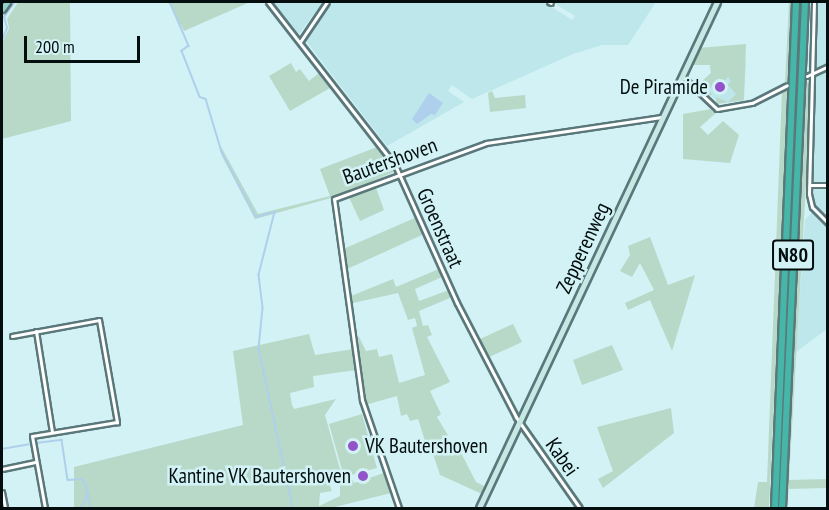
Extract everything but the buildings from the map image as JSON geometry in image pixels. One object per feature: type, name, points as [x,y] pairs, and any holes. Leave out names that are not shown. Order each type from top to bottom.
[{"type":"highway","name":"N80","points":[[775,508],[796,2]]},
{"type":"highway","name":"N80","points":[[783,508],[805,2]]},
{"type":"main road","points":[[2,9],[7,2]]},
{"type":"street","name":"Groenstraat","points":[[268,2],[400,174],[457,303],[519,424]]},
{"type":"street","points":[[300,42],[327,2]]},
{"type":"street","name":"Zepperenweg","points":[[479,508],[717,2]]},
{"type":"street","points":[[814,2],[812,207],[828,223]]},
{"type":"street","points":[[807,75],[828,66]]},
{"type":"street","points":[[682,76],[720,109],[752,103],[787,85]]},
{"type":"street","name":"Bautershoven","points":[[399,508],[362,400],[352,310],[332,204],[337,197],[486,144],[663,117]]},
{"type":"street","points":[[811,185],[828,185]]},
{"type":"street","points":[[12,336],[99,320],[117,422],[60,434],[52,432],[32,436],[45,508]]},
{"type":"street","points":[[36,331],[52,432]]},
{"type":"street","name":"Kabei","points":[[519,424],[580,508]]},
{"type":"street","points":[[2,469],[36,462]]},
{"type":"street","points":[[2,492],[5,508]]},
{"type":"shaded area","points":[[273,2],[323,2],[299,34]]},
{"type":"shaded area","points":[[331,2],[544,2],[572,20],[575,16],[552,2],[656,2],[628,45],[602,45],[573,54],[472,99],[452,85],[448,91],[464,102],[387,146],[306,41]]},
{"type":"shaded area","points":[[817,2],[827,2],[827,329],[796,352],[805,220],[813,211]]},
{"type":"shaded area","points":[[746,63],[743,101],[719,103],[699,84],[711,73],[710,65]]},
{"type":"shaded area","points":[[429,93],[443,103],[435,115],[431,114],[417,124],[412,119]]},
{"type":"green space","points":[[18,2],[70,2],[71,121],[2,139],[2,43],[9,28],[7,19]]},
{"type":"green space","points":[[168,2],[250,2],[184,31]]},
{"type":"green space","points":[[789,2],[793,2],[789,81],[785,83]]},
{"type":"green space","points":[[746,44],[744,100],[717,104],[716,97],[728,102],[736,94],[728,85],[731,81],[728,77],[723,82],[719,78],[708,90],[712,94],[710,96],[698,85],[711,73],[710,65],[691,65],[698,48]]},
{"type":"green space","points":[[291,63],[296,72],[300,69],[309,81],[319,73],[330,88],[290,111],[269,76]]},
{"type":"green space","points":[[806,82],[811,83],[811,98],[789,480],[827,479],[827,488],[789,489],[786,508]]},
{"type":"green space","points":[[789,88],[769,508],[754,508],[758,482],[767,482],[782,91]]},
{"type":"green space","points":[[492,91],[495,98],[525,95],[526,108],[490,112],[488,93]]},
{"type":"green space","points":[[206,100],[219,143],[258,214],[330,196],[320,169],[377,147],[394,172],[331,198],[255,219],[222,156]]},
{"type":"green space","points":[[711,109],[716,113],[700,127],[708,135],[723,121],[739,135],[730,163],[683,159],[683,114]]},
{"type":"green space","points":[[375,185],[384,210],[360,221],[348,195]]},
{"type":"green space","points":[[417,217],[424,234],[345,270],[341,250]]},
{"type":"green space","points":[[650,237],[668,285],[695,275],[672,351],[650,300],[628,310],[625,303],[654,290],[640,263],[632,277],[620,271],[630,255],[628,246]]},
{"type":"green space","points":[[439,269],[442,277],[415,289],[419,301],[449,290],[452,297],[419,311],[423,326],[428,325],[432,335],[427,337],[450,382],[430,391],[441,414],[437,417],[449,437],[426,444],[418,419],[410,421],[407,414],[401,416],[397,396],[365,405],[361,385],[358,335],[366,351],[377,349],[379,357],[392,354],[399,383],[425,375],[412,328],[417,326],[415,318],[408,320],[398,293],[353,303],[351,296],[393,279],[396,287]]},
{"type":"green space","points":[[513,324],[522,342],[487,358],[478,340]]},
{"type":"green space","points":[[309,334],[315,355],[354,349],[356,370],[313,376],[314,387],[290,393],[292,405],[294,409],[336,399],[325,415],[343,480],[351,477],[354,483],[384,473],[391,493],[331,508],[74,508],[74,467],[243,425],[233,351]],"holes":[[[340,481],[340,496],[319,506],[320,493],[332,491],[329,483]]]},
{"type":"green space","points":[[612,345],[623,370],[582,385],[573,360]]},
{"type":"green space","points":[[671,408],[674,433],[603,488],[598,479],[613,471],[597,427]]},
{"type":"green space","name":"VK Bautershoven","points":[[362,414],[377,468],[344,477],[329,424]]},
{"type":"green space","points":[[458,447],[476,482],[486,487],[482,494],[440,475],[433,454]]},
{"type":"waterway","points":[[2,40],[7,28],[4,17],[15,2]]},
{"type":"waterway","points":[[170,2],[189,46],[182,51],[200,97],[206,99],[222,152],[256,217],[275,212],[259,275],[263,308],[259,349],[293,508]]},
{"type":"waterway","points":[[36,443],[62,440],[68,480],[82,479],[86,485],[91,508]]},
{"type":"waterway","points":[[2,449],[29,444]]},
{"type":"waterway","points":[[81,508],[88,494]]},
{"type":"place","name":"De Piramide","points":[[720,87]]},
{"type":"place","name":"VK Bautershoven","points":[[353,446]]},
{"type":"place","name":"Kantine VK Bautershoven","points":[[363,476]]}]
